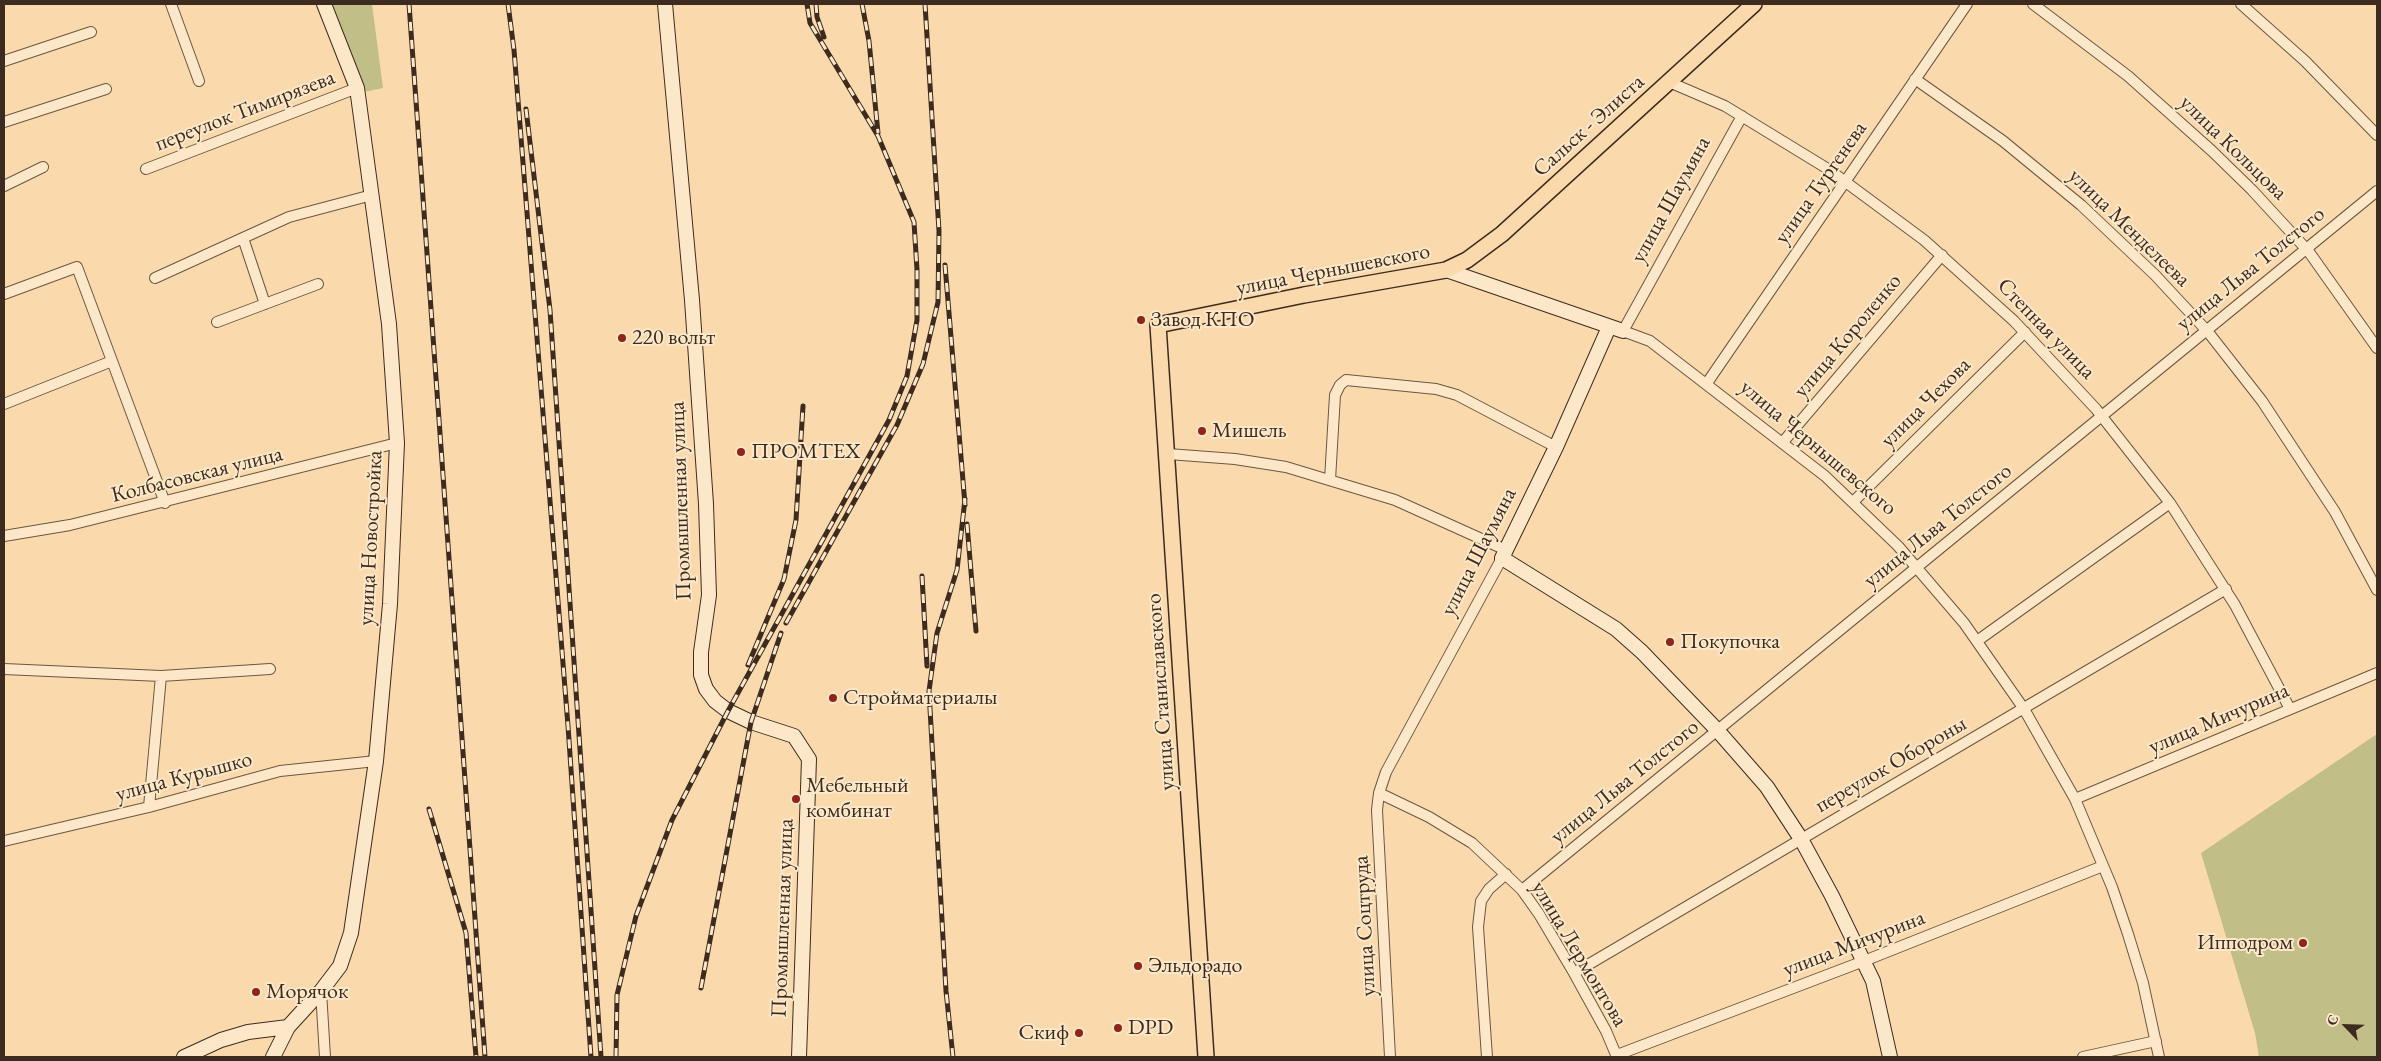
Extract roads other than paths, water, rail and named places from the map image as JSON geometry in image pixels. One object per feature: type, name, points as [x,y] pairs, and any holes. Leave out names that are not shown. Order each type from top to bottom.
[{"type":"main road","name":"улица Новостройка","points":[[273,1057],[288,1027],[321,991],[340,966],[351,934],[376,761],[390,604],[397,443],[389,324],[357,88],[324,4]]},
{"type":"main road","name":"Промышленная улица","points":[[665,4],[692,300],[706,504],[709,595],[701,652],[700,675],[715,701],[728,711],[752,722],[794,736],[809,759],[799,1057]]},
{"type":"main road","name":"Сальск - Элиста","points":[[1446,270],[1467,260],[1502,234],[1754,4]]},
{"type":"main road","name":"улица Чернышевского","points":[[1158,325],[1304,295],[1446,270],[1623,331]]},
{"type":"main road","name":"улица Станиславского","points":[[1158,325],[1168,454],[1206,1057]]},
{"type":"main road","name":"улица Шаумяна","points":[[1504,554],[1556,447],[1610,327]]},
{"type":"main road","points":[[1504,554],[1616,629],[1642,652],[1718,731],[1767,787],[1801,839],[1864,961],[1873,981],[1890,1057]]},
{"type":"main road","points":[[184,1057],[221,1040],[248,1032],[288,1027]]},
{"type":"street","points":[[171,4],[199,81]]},
{"type":"street","name":"улица Тургенева","points":[[1706,383],[1967,4]]},
{"type":"street","name":"улица Кольцова","points":[[2033,4],[2084,41],[2171,113],[2252,190],[2306,249],[2377,348]]},
{"type":"street","points":[[2241,4],[2304,61],[2377,135]]},
{"type":"street","points":[[4,61],[91,32]]},
{"type":"street","name":"улица Менделеева","points":[[1915,79],[2002,141],[2081,205],[2155,275],[2206,331],[2262,401],[2335,512],[2377,590]]},
{"type":"street","name":"Степная улица","points":[[1669,82],[1725,106],[1845,181],[1942,255],[2025,332],[2102,416],[2170,504],[2226,589],[2290,709]]},
{"type":"street","name":"переулок Тимирязева","points":[[146,169],[357,88]]},
{"type":"street","points":[[4,122],[106,89]]},
{"type":"street","name":"улица Шаумяна","points":[[1623,331],[1742,116]]},
{"type":"street","points":[[4,186],[43,168]]},
{"type":"street","name":"улица Льва Толстого","points":[[1522,890],[2377,191]]},
{"type":"street","points":[[155,278],[288,217],[372,195]]},
{"type":"street","points":[[243,238],[265,304]]},
{"type":"street","name":"улица Короленко","points":[[1783,442],[1942,255]]},
{"type":"street","points":[[4,294],[77,266],[166,502]]},
{"type":"street","points":[[217,322],[318,284]]},
{"type":"street","name":"улица Чернышевского","points":[[1623,331],[1650,341],[1783,442],[1853,502],[1917,567],[1978,641],[2024,709],[2075,799],[2103,866],[2128,934],[2159,1057]]},
{"type":"street","name":"улица Чехова","points":[[1853,502],[2025,332]]},
{"type":"street","points":[[4,404],[112,361]]},
{"type":"street","points":[[1330,480],[1335,395],[1340,385],[1346,380],[1436,388],[1457,395],[1556,447]]},
{"type":"street","name":"Колбасовская улица","points":[[4,536],[70,525],[397,443]]},
{"type":"street","points":[[1168,454],[1235,459],[1286,467],[1330,480],[1395,500],[1504,554]]},
{"type":"street","points":[[1978,641],[2170,504]]},
{"type":"street","name":"улица Шаумяна","points":[[1379,792],[1386,772],[1504,554]]},
{"type":"street","name":"переулок Обороны","points":[[1574,973],[2226,589]]},
{"type":"street","points":[[4,669],[161,676],[270,669]]},
{"type":"street","name":"улица Мичурина","points":[[2075,799],[2377,673]]},
{"type":"street","points":[[149,806],[161,676]]},
{"type":"street","name":"улица Курышко","points":[[4,841],[149,806],[280,770],[376,761]]},
{"type":"street","name":"улица Лермонтова","points":[[1379,792],[1429,817],[1472,843],[1522,890],[1539,914],[1574,973],[1617,1056]]},
{"type":"street","name":"улица Соцтруда","points":[[1379,792],[1377,810],[1390,1057]]},
{"type":"street","name":"улица Мичурина","points":[[1617,1056],[2103,866]]},
{"type":"street","points":[[1487,1057],[1478,928],[1481,901],[1489,889],[1506,874]]},
{"type":"street","points":[[321,991],[325,1057]]},
{"type":"street","points":[[2083,1057],[2156,1041]]},
{"type":"railway","points":[[409,4],[485,1057]]},
{"type":"railway","points":[[508,4],[514,50],[568,726],[591,1057]]},
{"type":"railway","points":[[616,1057],[617,995],[636,916],[672,820],[728,711],[889,420],[907,376],[917,320],[917,270],[914,222],[878,136],[810,23],[807,4]]},
{"type":"railway","points":[[816,4],[817,17],[824,37]]},
{"type":"railway","points":[[862,4],[869,41],[878,133]]},
{"type":"railway","points":[[786,623],[897,425],[923,364],[938,302],[939,231],[925,4]]},
{"type":"railway","points":[[526,109],[550,310],[601,1057]]},
{"type":"railway","points":[[945,265],[965,505]]},
{"type":"railway","points":[[748,665],[784,579],[796,520],[803,406]]},
{"type":"railway","points":[[953,1057],[946,991],[929,691],[937,633],[957,570],[965,499]]},
{"type":"railway","points":[[967,524],[976,631]]},
{"type":"railway","points":[[922,576],[927,666]]},
{"type":"railway","points":[[701,988],[751,722],[781,633]]},
{"type":"railway","points":[[429,809],[466,933],[476,1057]]},
{"type":"place","name":"Завод КПО","points":[[1141,320]]},
{"type":"place","name":"220 вольт","points":[[622,338]]},
{"type":"place","name":"Мишель","points":[[1202,431]]},
{"type":"place","name":"ПРОМТЕХ","points":[[741,452]]},
{"type":"place","name":"Покупочка","points":[[1670,642]]},
{"type":"place","name":"Стройматериалы","points":[[833,698]]},
{"type":"place","name":"Мебельный комбинат","points":[[796,799]]},
{"type":"place","name":"Ипподром","points":[[2303,943]]},
{"type":"place","name":"Эльдорадо","points":[[1138,966]]},
{"type":"place","name":"Морячок","points":[[256,992]]},
{"type":"place","name":"DPD","points":[[1118,1028]]},
{"type":"place","name":"Скиф","points":[[1079,1033]]}]
